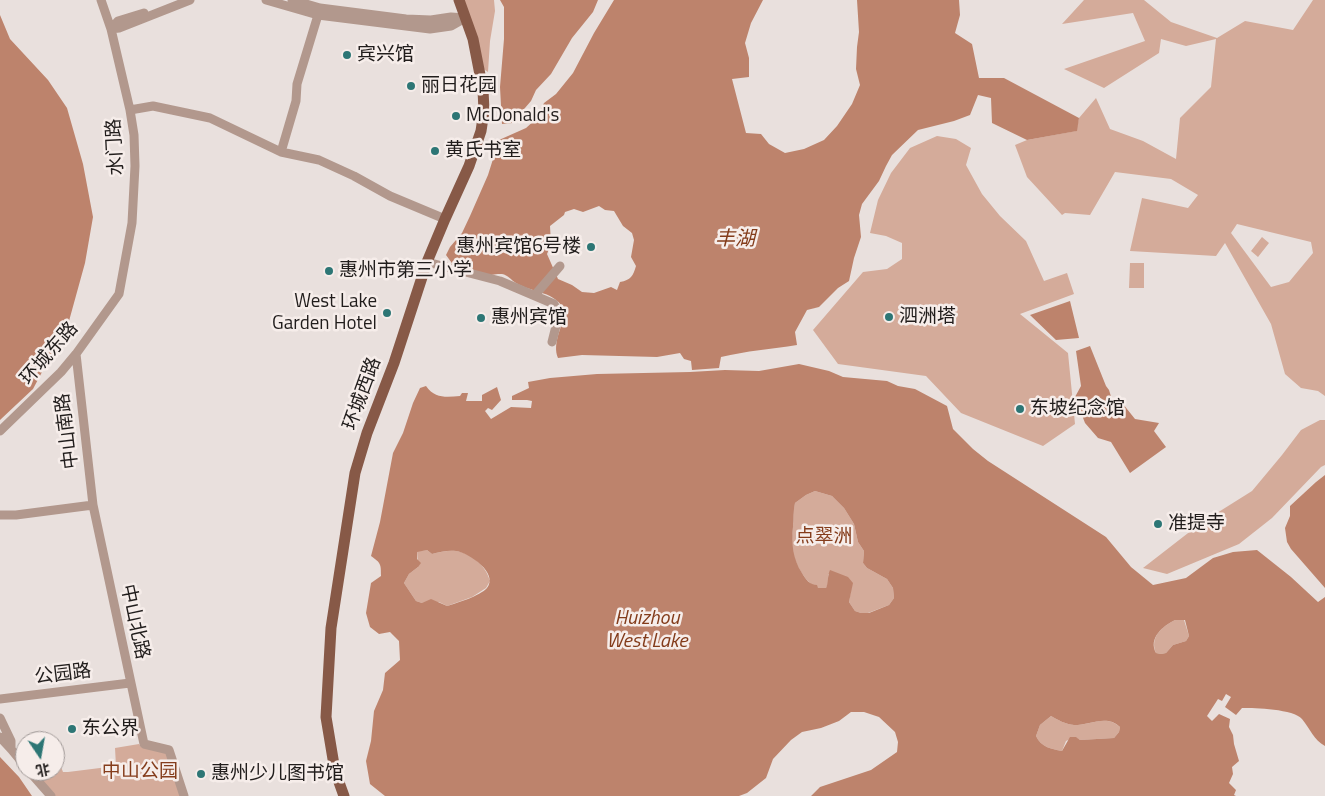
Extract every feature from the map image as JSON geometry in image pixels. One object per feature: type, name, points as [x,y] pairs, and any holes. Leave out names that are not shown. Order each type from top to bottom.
[{"type":"main road","name":"环城西路","points":[[452,0],[465,18]]},
{"type":"main road","name":"环城西路","points":[[344,796],[335,771],[326,717],[331,628],[355,473],[367,433],[394,363],[427,262],[444,219],[469,166],[481,131],[484,111],[483,90],[474,47],[459,0]]},
{"type":"street","name":"水门路","points":[[101,0],[111,29],[134,135],[135,166],[132,218],[126,263],[119,294]]},
{"type":"street","points":[[111,29],[118,22],[175,0]]},
{"type":"street","points":[[111,29],[147,18],[190,0]]},
{"type":"street","points":[[266,0],[318,15],[430,29],[451,26],[465,18]]},
{"type":"street","points":[[292,0],[320,8],[406,19],[465,18]]},
{"type":"street","points":[[281,152],[296,102],[297,84],[318,15]]},
{"type":"street","points":[[130,110],[153,106],[210,118],[281,152],[319,160],[354,176],[390,196],[444,219]]},
{"type":"street","points":[[427,262],[500,281],[554,304],[559,314],[552,342]]},
{"type":"street","points":[[534,295],[560,266]]},
{"type":"street","name":"环城东路","points":[[0,430],[61,372],[119,294]]},
{"type":"street","name":"中山南路","points":[[76,354],[93,505]]},
{"type":"street","points":[[0,516],[93,505]]},
{"type":"street","name":"中山北路","points":[[93,505],[144,744],[169,750],[184,796]]},
{"type":"street","name":"公园路","points":[[0,699],[130,683]]},
{"type":"street","points":[[0,718],[11,741],[11,749]]},
{"type":"street","points":[[0,737],[15,754]]},
{"type":"street","points":[[38,781],[51,796]]},
{"type":"green space","points":[[463,0],[494,0],[495,11],[490,41],[488,72],[482,68]]},
{"type":"green space","points":[[1084,0],[1144,0],[1171,22],[1217,38],[1245,21],[1293,30],[1313,0],[1325,0],[1325,396],[1318,391],[1301,388],[1285,374],[1271,324],[1225,243],[1216,256],[1130,251],[1142,198],[1188,208],[1198,195],[1171,179],[1115,172],[1090,215],[1065,213],[1062,215],[1027,177],[1015,145],[1027,140],[1076,131],[1079,118],[1096,98],[1110,129],[1143,141],[1176,159],[1180,118],[1211,87],[1216,39],[1186,46],[1161,39],[1159,53],[1104,88],[1064,69],[1145,41],[1133,13],[1062,24]],"holes":[[[1237,224],[1311,242],[1313,253],[1289,282],[1271,287],[1231,233]]]},
{"type":"green space","points":[[937,136],[956,139],[971,148],[966,165],[982,194],[1000,216],[1026,241],[1044,281],[1067,273],[1074,294],[1020,314],[1068,353],[1075,424],[1043,446],[961,413],[926,376],[838,364],[813,330],[863,272],[887,269],[902,259],[902,243],[886,236],[870,233],[878,200],[891,173],[910,148]]},
{"type":"green space","points":[[1262,237],[1269,243],[1258,257],[1251,251]]},
{"type":"green space","points":[[1130,263],[1144,263],[1144,288],[1129,288]]},
{"type":"green space","points":[[1320,420],[1325,420],[1325,465],[1272,518],[1239,544],[1167,574],[1143,568],[1201,523],[1252,491],[1301,430]]},
{"type":"green space","name":"点翠洲","points":[[815,491],[832,496],[844,508],[854,524],[858,542],[864,551],[863,563],[867,568],[887,579],[893,588],[894,598],[889,605],[868,613],[855,611],[849,602],[852,583],[828,574],[829,582],[826,588],[819,588],[809,582],[801,572],[792,550],[794,506],[795,503],[806,495]]},
{"type":"green space","points":[[427,550],[432,554],[453,551],[468,554],[482,565],[490,581],[486,588],[472,597],[447,606],[439,602],[422,603],[416,601],[404,583],[409,574],[418,567],[417,551]]},
{"type":"green space","points":[[1175,620],[1184,620],[1189,636],[1186,641],[1173,645],[1166,653],[1156,653],[1154,642],[1158,633]]},
{"type":"green space","points":[[1051,716],[1062,722],[1074,725],[1109,721],[1120,727],[1119,732],[1114,738],[1080,740],[1075,737],[1066,741],[1062,751],[1044,745],[1036,736],[1040,725]]},
{"type":"green space","name":"中山公园","points":[[139,744],[141,747],[168,752],[183,796],[53,796],[39,781],[65,781],[65,772],[116,766],[115,748]]},
{"type":"water","points":[[500,0],[598,0],[593,12],[572,38],[551,74],[536,90],[531,101],[512,123],[502,124],[500,87],[504,39],[504,7]]},
{"type":"water","name":"丰湖","points":[[614,0],[763,0],[751,23],[745,43],[749,58],[749,77],[732,79],[746,133],[761,134],[769,144],[785,153],[804,149],[824,140],[837,126],[852,104],[860,85],[856,69],[859,32],[857,0],[959,0],[960,15],[955,33],[972,44],[979,78],[1004,78],[1079,118],[1077,131],[1027,140],[992,123],[991,98],[978,95],[970,115],[918,130],[892,155],[879,181],[862,204],[859,215],[861,237],[849,281],[838,288],[819,307],[807,310],[795,332],[797,345],[721,357],[719,368],[692,370],[691,361],[684,359],[680,353],[657,357],[582,355],[558,358],[556,353],[557,341],[566,312],[556,300],[544,293],[523,287],[502,274],[494,274],[487,277],[454,266],[446,255],[462,233],[470,216],[488,175],[499,140],[526,128],[536,119],[544,103],[556,94],[573,73]],"holes":[[[599,206],[605,210],[614,211],[623,226],[632,233],[634,240],[631,257],[636,266],[631,277],[620,282],[617,290],[611,287],[594,293],[582,292],[558,279],[547,254],[551,244],[550,226],[564,215],[565,212],[574,209],[583,212]]]},
{"type":"water","points":[[0,15],[10,39],[48,80],[67,108],[83,164],[93,217],[85,263],[69,321],[33,389],[0,420]]},
{"type":"water","points":[[1070,301],[1079,338],[1056,340],[1030,315]]},
{"type":"water","points":[[1090,346],[1113,403],[1123,404],[1135,419],[1159,423],[1154,431],[1166,447],[1130,473],[1111,442],[1098,438],[1085,423],[1075,397],[1081,386],[1076,351]]},
{"type":"water","name":"Huizhou West Lake","points":[[799,364],[829,371],[843,377],[887,381],[898,386],[915,389],[947,406],[953,429],[973,449],[988,461],[1106,537],[1131,567],[1153,585],[1186,578],[1213,558],[1233,552],[1257,550],[1291,577],[1318,602],[1325,597],[1325,746],[1321,744],[1298,716],[1283,711],[1248,708],[1242,708],[1236,715],[1225,707],[1231,697],[1226,694],[1222,701],[1218,699],[1207,716],[1212,721],[1219,714],[1230,719],[1229,727],[1233,735],[1239,761],[1232,767],[1233,774],[1229,783],[1236,790],[1234,795],[1236,796],[811,796],[820,787],[871,770],[897,752],[898,742],[895,732],[879,717],[864,712],[851,712],[839,721],[821,728],[802,732],[791,740],[773,759],[766,778],[747,793],[739,796],[385,796],[370,784],[366,761],[371,741],[374,711],[383,690],[385,673],[400,660],[399,641],[390,632],[379,634],[370,627],[366,613],[371,583],[381,576],[380,564],[371,556],[380,522],[393,453],[403,433],[420,388],[426,386],[437,395],[450,397],[468,393],[466,401],[482,401],[482,395],[497,387],[501,400],[492,410],[488,408],[485,411],[491,419],[511,407],[531,408],[532,401],[512,400],[512,396],[529,388],[528,382],[550,378],[597,374],[725,370],[759,371]],"holes":[[[815,491],[832,496],[844,508],[854,524],[858,542],[864,551],[863,563],[867,568],[887,579],[893,588],[894,598],[889,605],[869,613],[861,613],[855,611],[849,602],[853,583],[848,577],[830,570],[826,588],[818,588],[817,585],[810,583],[805,578],[795,557],[792,539],[795,503]],[[427,550],[432,554],[444,551],[462,553],[475,560],[486,570],[490,582],[484,591],[447,606],[431,599],[422,603],[416,601],[404,583],[409,574],[421,563],[417,559],[417,552]],[[1175,620],[1185,620],[1189,636],[1186,641],[1173,645],[1166,653],[1156,653],[1154,648],[1155,638]],[[1051,716],[1062,722],[1074,725],[1110,721],[1120,727],[1119,732],[1114,738],[1080,740],[1076,737],[1070,737],[1062,751],[1050,748],[1038,740],[1036,736],[1040,725]]]},
{"type":"water","points":[[1325,475],[1325,588],[1291,549],[1287,542],[1285,528],[1290,516],[1290,506]]},
{"type":"water","points":[[0,757],[15,773],[15,781],[22,781],[32,796],[0,796]]},
{"type":"place","name":"宾兴馆","points":[[347,55]]},
{"type":"place","name":"丽日花园","points":[[411,86]]},
{"type":"place","name":"McDonald's","points":[[456,116]]},
{"type":"place","name":"黄氏书室","points":[[435,151]]},
{"type":"place","name":"惠州宾馆6号楼","points":[[591,247]]},
{"type":"place","name":"惠州市第三小学","points":[[329,271]]},
{"type":"place","name":"West Lake Garden Hotel","points":[[387,313]]},
{"type":"place","name":"泗洲塔","points":[[889,317]]},
{"type":"place","name":"惠州宾馆","points":[[481,318]]},
{"type":"place","name":"东坡纪念馆","points":[[1020,409]]},
{"type":"place","name":"准提寺","points":[[1158,524]]},
{"type":"place","name":"东公界","points":[[72,729]]},
{"type":"place","name":"惠州少儿图书馆","points":[[201,774]]}]
